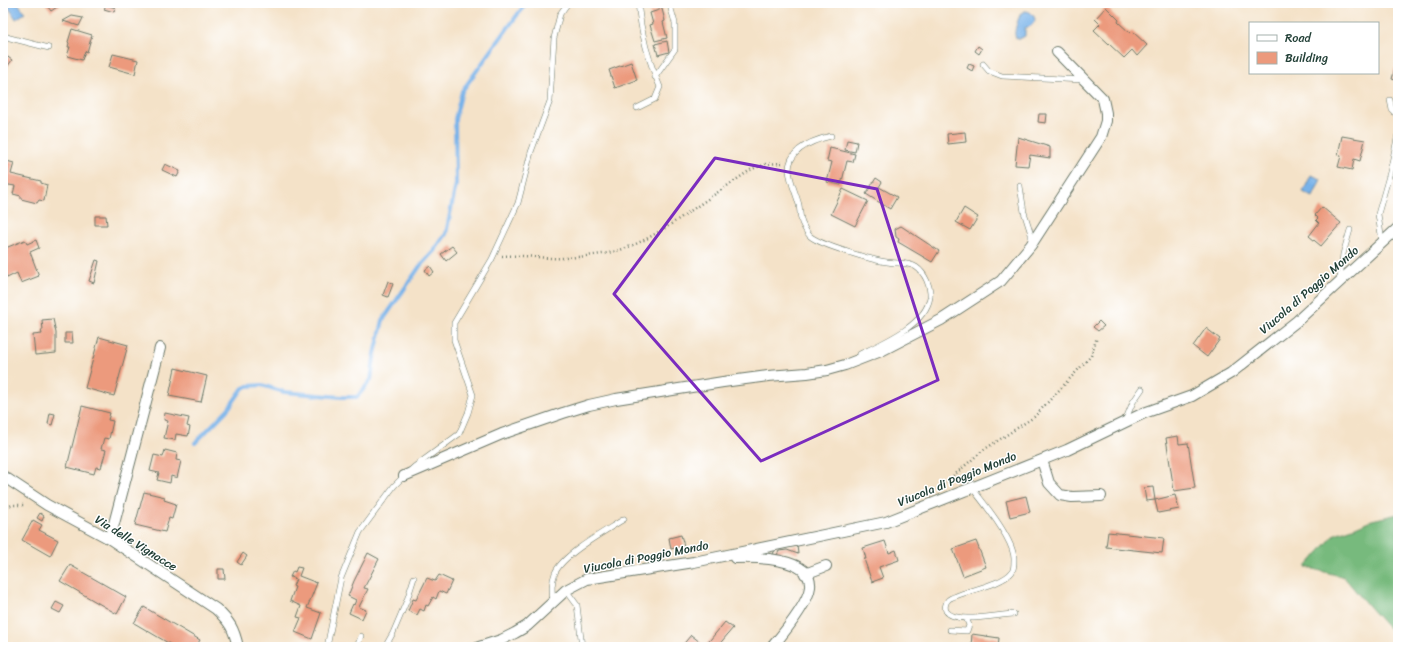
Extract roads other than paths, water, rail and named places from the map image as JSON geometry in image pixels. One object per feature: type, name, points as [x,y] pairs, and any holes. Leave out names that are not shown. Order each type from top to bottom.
[{"type":"street","points":[[404,476],[516,429],[563,413],[596,404],[616,399],[723,382],[827,370],[845,365],[881,351],[947,316],[1001,281],[1031,245],[1101,137],[1104,129],[1106,113],[1103,99],[1057,52]]},
{"type":"street","name":"Viucola di Poggio Mondo","points":[[479,647],[515,634],[528,626],[566,590],[587,579],[705,559],[886,522],[1067,450],[1144,413],[1192,396],[1231,373],[1297,321],[1398,228]]},
{"type":"street","points":[[110,539],[160,348]]},
{"type":"street","points":[[1042,460],[1049,483],[1060,495],[1072,497],[1101,496]]},
{"type":"street","name":"Via delle Vignacce","points":[[5,480],[47,505],[110,539],[216,609],[227,619],[235,632],[238,647]]},
{"type":"street","points":[[705,559],[776,559],[794,565],[808,577],[810,587],[804,603],[782,636],[772,647]]},
{"type":"street","points":[[805,574],[826,566]]},
{"type":"lane","points":[[327,647],[341,578],[360,532],[394,486],[404,476],[459,434],[468,413],[472,395],[454,340],[454,323],[492,259],[518,203],[532,152],[550,101],[554,38],[560,14],[568,3]]},
{"type":"lane","points":[[638,3],[644,46],[660,87],[655,99],[638,108]]},
{"type":"lane","points":[[655,77],[675,49],[675,23],[672,9],[674,3]]},
{"type":"lane","points":[[3,35],[49,48]]},
{"type":"lane","points":[[983,64],[988,71],[1002,76],[1083,80]]},
{"type":"lane","points":[[1390,100],[1392,110],[1398,116]]},
{"type":"lane","points":[[1382,243],[1378,214],[1390,172],[1398,134]]},
{"type":"lane","points":[[827,370],[872,348],[913,324],[927,308],[930,293],[927,281],[916,267],[905,263],[887,262],[821,243],[810,235],[802,224],[799,205],[789,171],[792,157],[801,148],[831,136]]},
{"type":"lane","points":[[1020,186],[1024,212],[1031,234],[1031,245]]},
{"type":"lane","points":[[1340,282],[1343,254],[1350,230]]},
{"type":"lane","points":[[1125,422],[1133,402],[1142,389]]},
{"type":"lane","points":[[972,488],[997,521],[1013,551],[1014,560],[1012,572],[992,584],[948,599],[945,608],[951,617],[972,619],[1014,614]]},
{"type":"lane","points":[[553,602],[551,586],[555,572],[568,557],[624,519]]},
{"type":"lane","points":[[385,647],[393,633],[407,600],[414,578]]},
{"type":"lane","points":[[566,590],[577,605],[582,647]]},
{"type":"lane","points":[[950,630],[967,630],[969,625],[966,618]]},
{"type":"lane","points":[[357,647],[361,636]]},
{"type":"water","points":[[6,3],[18,3],[25,13],[16,19]]},
{"type":"water","points":[[1025,11],[1032,14],[1035,21],[1031,26],[1025,28],[1025,36],[1016,38],[1015,31],[1018,21],[1021,13]]},
{"type":"water","points":[[1311,175],[1321,179],[1313,197],[1303,192]]},
{"type":"waterway","points":[[195,443],[228,409],[243,388],[248,386],[262,385],[284,392],[357,397],[371,380],[374,358],[383,320],[420,266],[434,251],[446,234],[456,184],[455,119],[462,91],[526,3]]}]
